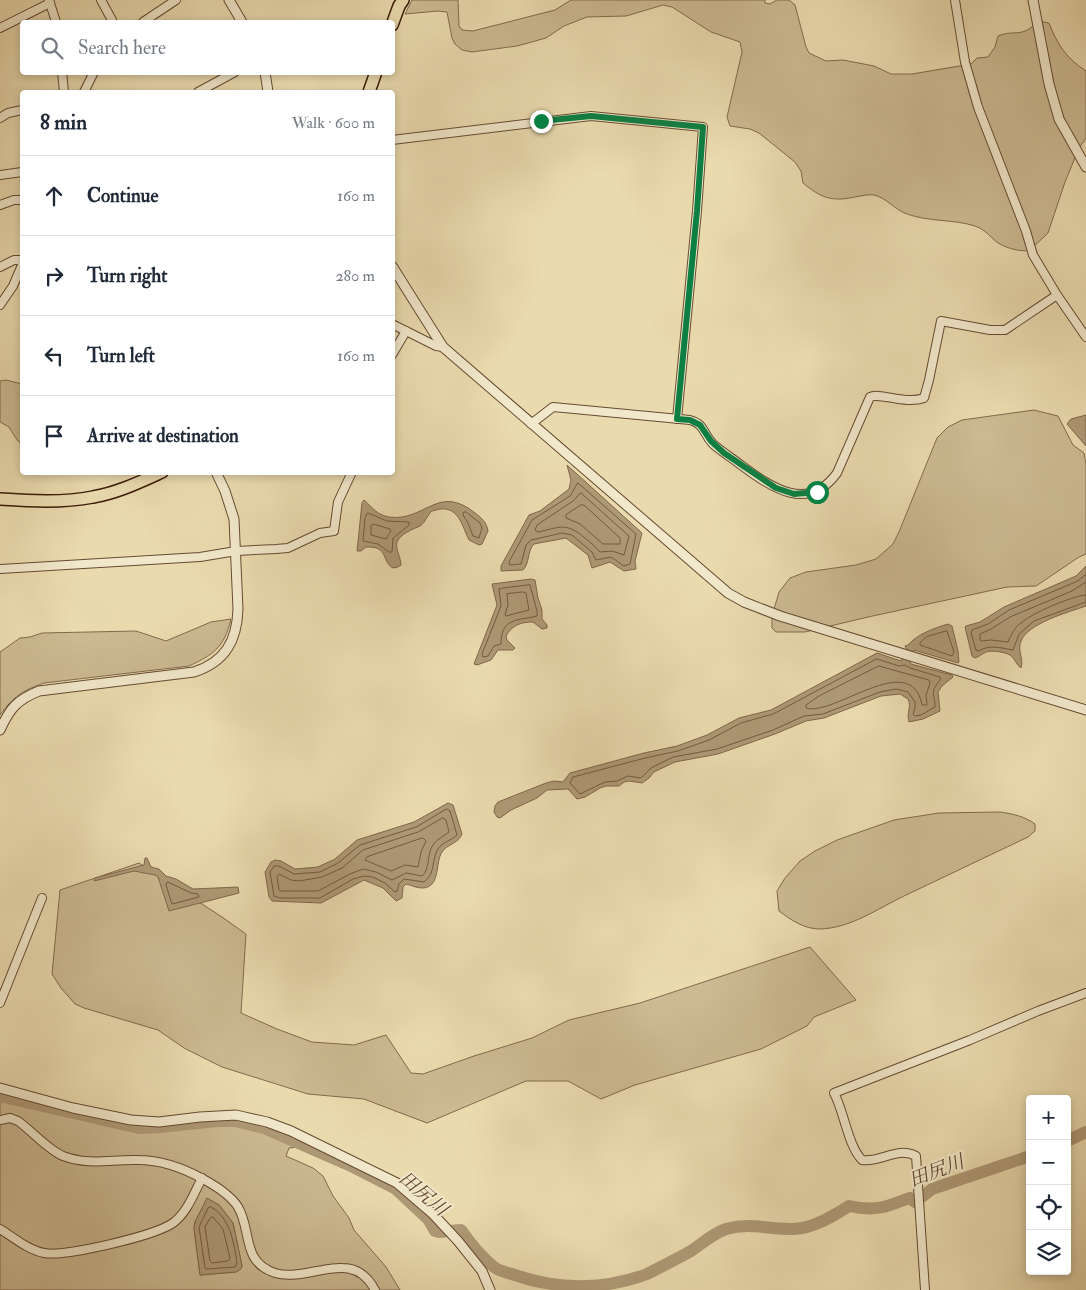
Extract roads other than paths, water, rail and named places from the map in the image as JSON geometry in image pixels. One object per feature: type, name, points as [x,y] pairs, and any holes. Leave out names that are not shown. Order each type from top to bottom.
[{"type":"main road","points":[[394,20],[403,0]]},
{"type":"main road","points":[[370,90],[375,75]]},
{"type":"main road","points":[[0,498],[32,500],[93,497],[122,489],[155,475]]},
{"type":"street","points":[[101,0],[111,20]]},
{"type":"street","points":[[146,20],[176,0]]},
{"type":"street","points":[[229,0],[241,20]]},
{"type":"street","points":[[955,0],[965,62],[978,107],[1026,231],[1033,256],[1056,295],[1086,337]]},
{"type":"street","points":[[1033,0],[1047,74],[1059,119],[1086,167]]},
{"type":"street","points":[[0,28],[50,2],[55,20]]},
{"type":"street","points":[[62,75],[64,90]]},
{"type":"street","points":[[85,90],[92,75]]},
{"type":"street","points":[[202,90],[229,75]]},
{"type":"street","points":[[265,75],[268,90]]},
{"type":"street","points":[[0,118],[8,113],[20,110]]},
{"type":"street","points":[[395,140],[591,116],[703,127],[677,419]]},
{"type":"street","points":[[0,175],[20,172]]},
{"type":"street","points":[[0,205],[20,200]]},
{"type":"street","points":[[0,267],[14,260],[20,260]]},
{"type":"street","points":[[395,271],[443,347],[728,593],[744,602],[780,616],[1086,710]]},
{"type":"street","points":[[0,305],[20,275]]},
{"type":"street","points":[[531,424],[553,407],[690,420],[700,425],[711,441],[724,453],[776,488],[794,494],[817,492],[832,480],[837,473],[870,397],[876,395],[911,401],[924,398],[941,321],[990,330],[1005,330],[1056,295]]},
{"type":"street","points":[[395,326],[436,346],[443,347]]},
{"type":"street","points":[[395,350],[406,331]]},
{"type":"street","points":[[0,730],[13,706],[23,698],[39,691],[194,672],[213,664],[222,655],[232,640],[238,609],[234,519],[217,475]]},
{"type":"street","points":[[0,569],[200,556],[236,551],[288,548],[320,533],[334,531],[338,502],[351,475]]},
{"type":"street","points":[[0,1003],[20,958],[42,898]]},
{"type":"street","points":[[925,1290],[916,1156],[904,1152],[893,1153],[872,1160],[862,1160],[857,1155],[834,1093],[970,1040],[1038,1011],[1086,994]]},
{"type":"street","points":[[0,1088],[101,1115],[131,1120],[159,1122],[200,1116],[236,1115],[267,1122],[291,1131],[397,1183],[432,1212],[458,1241],[482,1271],[490,1290]]},
{"type":"street","points":[[0,1120],[10,1118],[18,1121],[64,1156],[92,1163],[152,1160],[180,1168],[202,1178],[229,1197],[238,1206],[250,1249],[255,1258],[266,1268],[284,1274],[335,1268],[349,1269],[366,1276],[375,1290]]},
{"type":"street","points":[[0,1229],[42,1252],[59,1254],[81,1251],[158,1230],[172,1223],[188,1205],[202,1178]]},
{"type":"water","points":[[1086,415],[1086,446],[1067,424],[1071,419]]},
{"type":"water","points":[[567,465],[642,533],[635,561],[636,569],[624,571],[610,562],[592,568],[588,555],[566,538],[534,544],[523,570],[501,571],[501,566],[529,515],[540,511],[569,489],[571,480]]},
{"type":"water","points":[[364,500],[378,513],[389,517],[402,517],[441,502],[451,502],[462,505],[478,515],[485,523],[488,531],[482,544],[479,545],[469,540],[459,518],[452,511],[440,509],[432,511],[420,526],[407,532],[399,539],[397,547],[401,565],[393,568],[378,549],[366,547],[361,551],[357,551],[362,503]]},
{"type":"water","points":[[1086,566],[1086,606],[1050,619],[1025,635],[1020,644],[1021,668],[1012,656],[1005,653],[988,651],[976,658],[972,656],[966,626],[980,622],[1004,607],[1076,576]]},
{"type":"water","points":[[535,580],[542,610],[542,619],[547,628],[542,629],[533,622],[517,625],[506,636],[507,640],[515,648],[513,650],[498,650],[491,660],[477,665],[474,664],[497,605],[492,584]]},
{"type":"water","points":[[948,624],[952,626],[958,651],[958,663],[914,650],[910,662],[911,664],[952,675],[953,677],[938,692],[940,711],[923,719],[909,722],[909,702],[908,699],[900,694],[881,696],[824,718],[806,721],[718,754],[675,762],[654,772],[642,783],[629,781],[619,786],[606,786],[577,799],[568,789],[547,790],[537,798],[511,810],[500,818],[494,812],[498,802],[546,783],[554,781],[563,782],[570,773],[677,746],[707,735],[739,718],[771,710],[877,653],[901,661],[907,650],[905,646],[921,635]]},
{"type":"water","points":[[448,803],[453,805],[462,834],[458,840],[442,852],[435,879],[428,887],[420,888],[406,884],[403,887],[402,898],[396,901],[383,888],[364,880],[321,903],[272,901],[269,897],[265,872],[271,862],[275,860],[281,861],[295,869],[318,867],[335,859],[357,840],[414,822]]},
{"type":"water","points":[[145,858],[147,858],[151,867],[159,869],[166,876],[176,879],[193,889],[238,887],[239,893],[169,911],[158,877],[155,875],[134,871],[94,881],[95,878],[144,865]]},
{"type":"water","points":[[207,1198],[219,1205],[233,1223],[242,1266],[236,1272],[200,1275],[194,1228]]},
{"type":"waterway","name":"田尻川","points":[[0,1096],[139,1128],[217,1121],[235,1121],[264,1128],[349,1165],[396,1189],[428,1219],[435,1231],[461,1230],[480,1254],[498,1270],[531,1280],[581,1286],[615,1283],[647,1274],[691,1251],[712,1236],[726,1229],[744,1226],[794,1229],[823,1221],[849,1206],[880,1208],[910,1198],[915,1202],[932,1189],[1026,1157]]},
{"type":"waterway","name":"田尻川","points":[[1069,1140],[1086,1132]]}]
